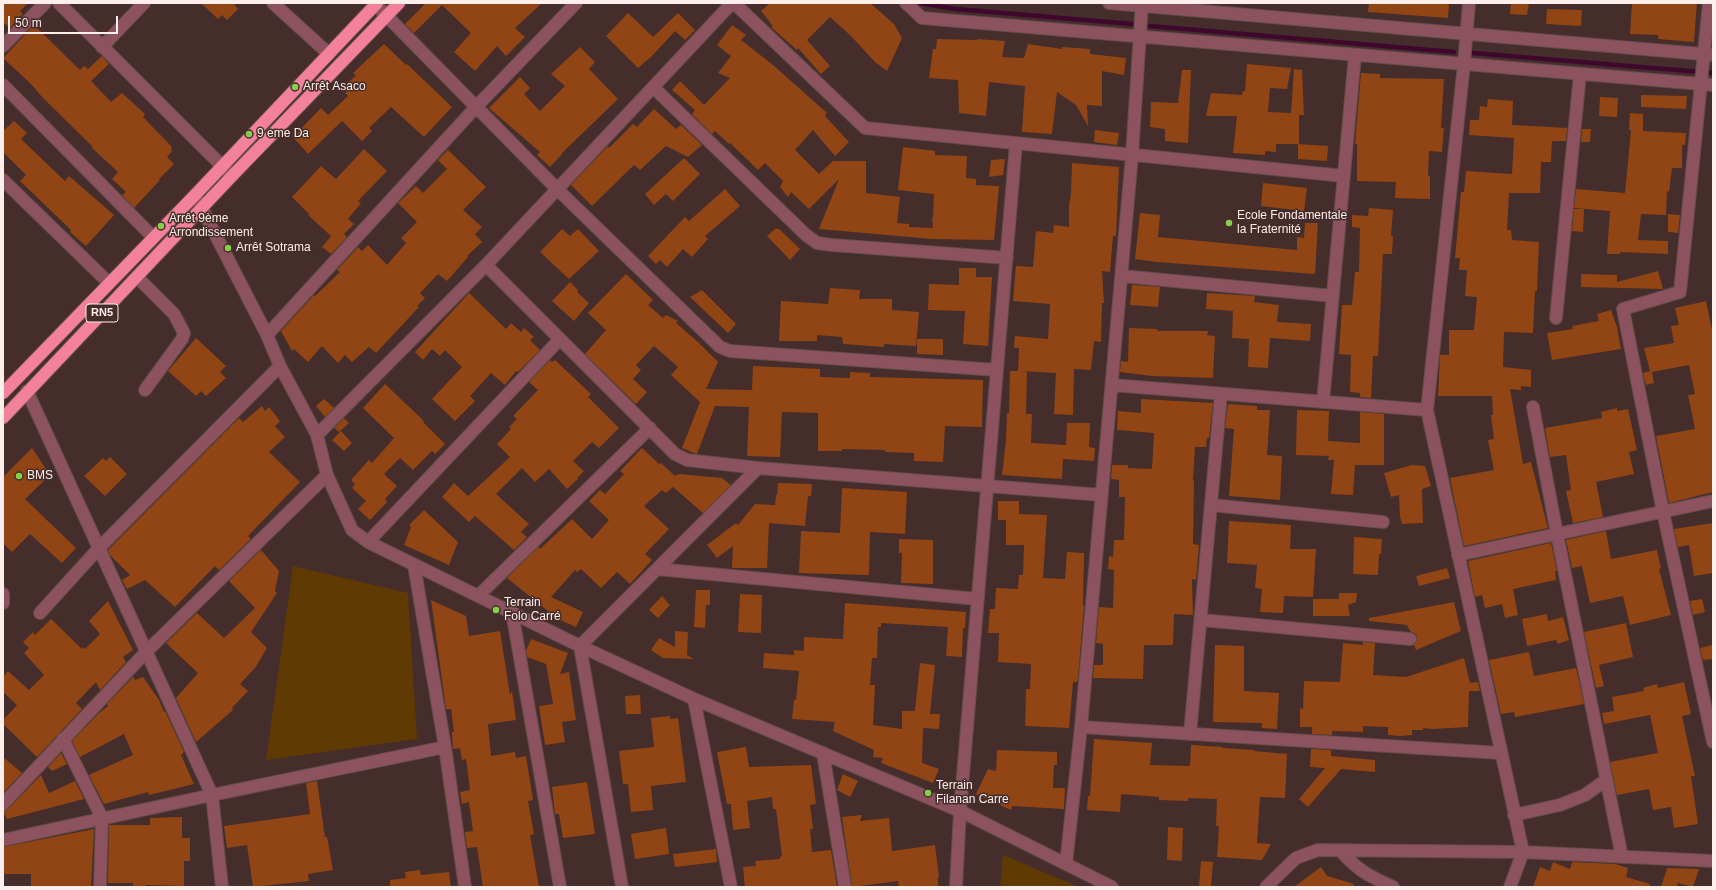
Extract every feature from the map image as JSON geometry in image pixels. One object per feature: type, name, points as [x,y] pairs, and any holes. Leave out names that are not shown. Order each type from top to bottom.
[{"type":"highway","name":"RN5","points":[[3,418],[136,276],[399,3]]},
{"type":"highway","name":"RN5","points":[[3,393],[222,167],[376,4]]},
{"type":"street","points":[[3,46],[45,3]]},
{"type":"street","points":[[59,3],[232,176]]},
{"type":"street","points":[[102,47],[144,3]]},
{"type":"street","points":[[273,3],[329,54]]},
{"type":"street","points":[[267,335],[476,107],[576,3]]},
{"type":"street","points":[[316,435],[486,265],[733,3],[865,128],[1344,176]]},
{"type":"street","points":[[906,3],[922,18],[1713,85]]},
{"type":"street","points":[[1109,3],[1142,4],[1466,34],[1708,54]]},
{"type":"street","points":[[1469,3],[1464,64],[1427,410],[1522,852],[1510,887]]},
{"type":"street","points":[[1709,3],[1708,54],[1701,84],[1680,292],[1623,309],[1713,742]]},
{"type":"street","points":[[376,4],[558,189],[720,347],[730,351],[997,370]]},
{"type":"street","points":[[1066,864],[1081,727],[1122,276],[1142,4]]},
{"type":"street","points":[[1323,402],[1355,55]]},
{"type":"street","points":[[1556,318],[1580,74]]},
{"type":"street","points":[[3,85],[153,237]]},
{"type":"street","points":[[653,87],[806,235],[818,243],[1006,258]]},
{"type":"street","points":[[956,887],[960,811],[1016,143]]},
{"type":"street","points":[[3,180],[109,283]]},
{"type":"street","points":[[195,195],[267,335],[280,366],[316,435],[327,475],[352,530],[368,542],[580,646],[694,698],[960,811],[1112,887]]},
{"type":"street","points":[[486,265],[675,454],[687,460],[758,468],[1102,495]]},
{"type":"street","points":[[136,276],[174,314],[184,333],[182,339],[145,390]]},
{"type":"street","points":[[1122,276],[1333,296]]},
{"type":"street","points":[[368,542],[560,339]]},
{"type":"street","points":[[40,614],[99,548],[280,366]]},
{"type":"street","points":[[1112,385],[1427,410]]},
{"type":"street","points":[[27,391],[212,794],[222,887]]},
{"type":"street","points":[[1190,734],[1221,394]]},
{"type":"street","points":[[1534,407],[1557,534],[1622,857]]},
{"type":"street","points":[[478,596],[650,428]]},
{"type":"street","points":[[580,646],[758,468]]},
{"type":"street","points":[[3,804],[146,652],[327,475]]},
{"type":"street","points":[[1458,554],[1713,502]]},
{"type":"street","points":[[1211,505],[1383,522]]},
{"type":"street","points":[[414,565],[445,747],[465,887]]},
{"type":"street","points":[[656,569],[978,599]]},
{"type":"street","points":[[3,594],[3,603]]},
{"type":"street","points":[[512,612],[560,887]]},
{"type":"street","points":[[1201,620],[1410,639]]},
{"type":"street","points":[[580,646],[622,887]]},
{"type":"street","points":[[694,698],[731,887]]},
{"type":"street","points":[[1081,727],[1501,753]]},
{"type":"street","points":[[63,739],[102,818],[100,887]]},
{"type":"street","points":[[3,840],[212,794],[445,747]]},
{"type":"street","points":[[823,753],[845,887]]},
{"type":"street","points":[[1514,815],[1560,805],[1585,795],[1606,780]]},
{"type":"street","points":[[1266,887],[1296,858],[1318,850],[1522,852],[1713,861]]},
{"type":"street","points":[[1340,850],[1352,865],[1367,876],[1393,887]]},
{"type":"shaded area","points":[[293,566],[408,593],[417,739],[266,760]]},
{"type":"shaded area","points":[[1003,855],[1079,887],[1000,887]]},
{"type":"building","points":[[3,3],[28,3],[20,11],[23,14],[10,28],[3,22]]},
{"type":"building","points":[[201,3],[233,3],[238,9],[227,20],[222,15],[218,19]]},
{"type":"building","points":[[426,3],[542,3],[515,28],[525,37],[506,56],[497,46],[475,71],[454,52],[471,33],[442,5],[414,33],[405,24]]},
{"type":"building","points":[[770,3],[870,3],[894,24],[902,38],[887,71],[875,62],[851,36],[830,17],[807,40],[830,66],[821,74],[798,48],[797,50],[771,27],[773,26],[761,11]]},
{"type":"building","points":[[1369,3],[1449,3],[1448,18],[1368,12]]},
{"type":"building","points":[[1511,3],[1529,3],[1527,15],[1510,14]]},
{"type":"building","points":[[1632,3],[1697,3],[1694,42],[1658,39],[1658,35],[1630,34]]},
{"type":"building","points":[[1547,9],[1582,10],[1581,26],[1546,24]]},
{"type":"building","points":[[628,13],[653,37],[678,13],[695,30],[685,40],[675,31],[652,56],[638,68],[606,36]]},
{"type":"building","points":[[34,25],[80,70],[84,66],[88,69],[102,56],[109,64],[91,81],[111,102],[122,93],[145,114],[143,117],[172,147],[172,151],[167,157],[174,164],[134,208],[122,195],[126,192],[112,179],[118,172],[92,148],[93,147],[43,98],[31,84],[3,58]]},
{"type":"building","points":[[732,25],[746,35],[741,40],[773,65],[827,113],[825,116],[849,142],[835,156],[813,130],[795,150],[819,174],[833,161],[866,161],[866,193],[900,197],[897,223],[909,224],[909,227],[933,228],[932,218],[934,194],[898,190],[903,147],[935,151],[935,155],[967,156],[966,178],[976,179],[976,185],[999,186],[994,240],[932,239],[819,229],[839,179],[809,209],[791,192],[788,197],[780,187],[783,181],[765,163],[758,170],[715,131],[712,134],[692,114],[695,110],[672,90],[680,81],[704,105],[730,78],[718,73],[731,56],[717,45]]},
{"type":"building","points":[[937,39],[1005,41],[1002,57],[1024,58],[1028,44],[1062,49],[1062,47],[1090,49],[1090,54],[1126,58],[1124,75],[1102,71],[1102,106],[1087,105],[1088,126],[1076,105],[1057,92],[1052,134],[1022,132],[1025,86],[989,82],[986,116],[959,113],[958,80],[929,78],[933,49],[936,49]]},
{"type":"building","points":[[384,44],[452,107],[424,137],[391,107],[369,128],[372,131],[362,141],[342,121],[308,154],[293,137],[321,108],[328,115],[348,96],[345,93],[352,86],[348,82],[356,76],[353,73]]},
{"type":"building","points":[[580,47],[595,62],[589,69],[618,99],[562,153],[550,167],[537,155],[540,152],[489,108],[520,77],[530,88],[524,94],[540,111],[565,86],[551,74]]},
{"type":"building","points":[[1247,64],[1291,68],[1287,89],[1270,88],[1268,112],[1291,113],[1294,69],[1302,70],[1304,115],[1299,115],[1299,144],[1276,144],[1276,152],[1265,151],[1265,155],[1233,153],[1237,116],[1206,116],[1211,93],[1242,95],[1243,91],[1245,91]]},
{"type":"building","points":[[1182,70],[1191,70],[1188,143],[1165,141],[1165,129],[1150,127],[1151,102],[1178,103]]},
{"type":"building","points":[[1361,73],[1380,74],[1380,78],[1444,79],[1441,128],[1444,128],[1442,152],[1429,151],[1428,176],[1430,176],[1430,199],[1395,198],[1396,182],[1357,181],[1357,144],[1355,144]]},
{"type":"building","points":[[1641,95],[1687,96],[1686,109],[1641,107]]},
{"type":"building","points":[[1600,97],[1618,98],[1617,117],[1599,116]]},
{"type":"building","points":[[1488,99],[1513,101],[1512,125],[1567,128],[1566,141],[1552,141],[1551,162],[1541,162],[1540,193],[1509,193],[1507,230],[1511,230],[1512,240],[1539,242],[1537,291],[1535,291],[1533,333],[1504,332],[1503,367],[1531,370],[1531,387],[1521,386],[1521,390],[1510,389],[1523,464],[1531,462],[1548,528],[1464,546],[1450,478],[1494,470],[1488,440],[1494,439],[1491,415],[1493,415],[1492,396],[1438,396],[1440,355],[1449,355],[1449,330],[1474,330],[1477,297],[1465,296],[1467,270],[1459,270],[1460,258],[1455,258],[1461,192],[1464,192],[1466,171],[1512,174],[1514,138],[1469,135],[1470,120],[1479,120],[1480,106],[1487,107]]},
{"type":"building","points":[[654,109],[676,129],[681,125],[702,145],[688,157],[666,146],[640,170],[634,165],[592,206],[571,185],[608,146],[609,148],[633,124],[637,127]]},
{"type":"building","points":[[1630,113],[1643,114],[1643,131],[1686,133],[1685,145],[1682,145],[1682,168],[1672,168],[1669,192],[1667,191],[1666,215],[1641,214],[1638,240],[1668,241],[1668,254],[1620,252],[1620,254],[1607,254],[1610,211],[1574,208],[1576,189],[1625,193],[1631,130],[1629,130]]},
{"type":"building","points":[[14,121],[27,133],[21,139],[65,181],[69,176],[114,215],[86,246],[70,232],[71,230],[20,181],[26,175],[3,152],[3,131]]},
{"type":"building","points":[[1582,129],[1591,129],[1590,142],[1581,142]]},
{"type":"building","points":[[1095,130],[1119,133],[1117,145],[1094,142]]},
{"type":"building","points":[[1298,144],[1328,146],[1327,161],[1298,159]]},
{"type":"building","points":[[364,149],[387,171],[358,201],[361,203],[348,219],[354,224],[344,234],[347,237],[331,254],[322,247],[331,236],[308,215],[309,214],[292,197],[321,166],[336,179]]},
{"type":"building","points":[[448,150],[486,187],[463,210],[482,227],[475,234],[482,242],[467,256],[468,257],[447,281],[438,274],[420,293],[425,298],[417,306],[419,307],[376,353],[369,347],[352,362],[345,355],[338,363],[322,346],[308,362],[294,349],[292,351],[281,331],[314,295],[315,296],[340,272],[337,270],[358,247],[362,251],[368,245],[387,265],[406,243],[401,238],[417,222],[398,203],[416,186],[423,193],[447,169],[438,160]]},
{"type":"building","points":[[684,158],[700,174],[673,201],[666,194],[654,205],[645,194]]},
{"type":"building","points":[[1005,159],[1003,175],[989,177],[991,160]]},
{"type":"building","points":[[1072,163],[1119,167],[1116,236],[1113,236],[1110,272],[1102,271],[1104,303],[1102,303],[1101,342],[1094,341],[1091,370],[1074,369],[1073,415],[1054,414],[1056,373],[1021,371],[1027,372],[1026,414],[1032,414],[1031,443],[1066,445],[1067,423],[1090,423],[1089,447],[1095,448],[1094,461],[1063,459],[1062,479],[1002,475],[1007,413],[1009,413],[1010,371],[1018,371],[1019,348],[1014,348],[1015,336],[1048,339],[1050,304],[1013,301],[1016,266],[1033,267],[1036,231],[1053,233],[1054,225],[1069,227]]},
{"type":"building","points":[[1263,183],[1307,188],[1304,211],[1261,206]]},
{"type":"building","points":[[725,189],[740,206],[705,236],[708,239],[692,257],[683,249],[667,267],[660,260],[656,264],[648,256],[685,217],[689,221]]},
{"type":"building","points":[[1369,208],[1393,210],[1391,236],[1393,236],[1392,254],[1383,254],[1378,356],[1373,356],[1371,398],[1360,397],[1360,393],[1350,392],[1351,355],[1339,354],[1342,305],[1352,305],[1355,272],[1359,272],[1360,228],[1352,227],[1352,215],[1368,216]]},
{"type":"building","points":[[1574,209],[1584,209],[1583,232],[1572,231]]},
{"type":"building","points":[[1140,213],[1160,215],[1158,237],[1297,250],[1297,237],[1304,238],[1305,223],[1318,223],[1315,274],[1135,259]]},
{"type":"building","points":[[1668,214],[1680,215],[1678,233],[1668,232]]},
{"type":"building","points":[[562,229],[570,236],[578,229],[599,251],[569,279],[540,252]]},
{"type":"building","points":[[775,229],[779,229],[800,249],[790,260],[767,236]]},
{"type":"building","points":[[959,268],[976,268],[976,277],[992,277],[988,346],[963,344],[965,311],[928,310],[929,284],[959,285]]},
{"type":"building","points":[[1658,271],[1663,289],[1581,287],[1581,274],[1617,275],[1617,282]]},
{"type":"building","points":[[626,274],[653,300],[648,305],[663,318],[666,315],[678,321],[676,323],[718,362],[706,389],[752,390],[753,366],[820,369],[820,377],[850,378],[850,372],[870,373],[870,377],[983,380],[982,427],[945,426],[943,462],[914,461],[914,453],[885,452],[885,450],[842,449],[842,451],[818,451],[818,413],[782,412],[780,457],[747,456],[749,407],[715,406],[697,454],[682,448],[700,402],[671,375],[678,367],[654,346],[636,365],[641,370],[633,379],[647,392],[636,404],[585,354],[606,330],[588,313]]},
{"type":"building","points":[[570,282],[578,290],[577,292],[589,303],[574,321],[552,301]]},
{"type":"building","points":[[1132,285],[1160,287],[1158,307],[1130,305]]},
{"type":"building","points":[[830,288],[860,290],[859,299],[892,299],[892,310],[919,312],[916,346],[884,344],[884,347],[843,344],[842,337],[817,335],[817,341],[779,341],[781,301],[828,304]]},
{"type":"building","points":[[702,290],[736,324],[728,333],[690,297]]},
{"type":"building","points":[[469,293],[506,329],[511,323],[521,332],[524,328],[534,337],[530,340],[540,350],[518,372],[516,371],[505,385],[491,373],[470,396],[475,401],[455,421],[432,399],[462,367],[445,350],[440,356],[432,349],[423,360],[415,352]]},
{"type":"building","points":[[1207,293],[1255,296],[1254,302],[1279,305],[1277,322],[1311,324],[1310,341],[1270,338],[1268,368],[1248,367],[1249,339],[1232,338],[1233,311],[1206,309]]},
{"type":"building","points":[[1706,301],[1713,335],[1713,492],[1669,503],[1656,436],[1695,429],[1688,395],[1695,394],[1689,365],[1652,372],[1654,383],[1646,385],[1643,373],[1650,371],[1644,348],[1674,343],[1671,326],[1679,325],[1675,308]]},
{"type":"building","points":[[1611,310],[1617,327],[1621,349],[1552,360],[1547,333],[1573,329],[1572,326],[1599,321],[1597,314]]},
{"type":"building","points":[[1129,328],[1157,329],[1157,331],[1208,331],[1207,335],[1215,336],[1213,378],[1152,376],[1120,372],[1121,361],[1128,362]]},
{"type":"building","points":[[196,338],[226,366],[220,372],[226,378],[206,396],[201,391],[196,396],[168,371]]},
{"type":"building","points":[[917,339],[943,339],[943,355],[917,354]]},
{"type":"building","points":[[550,360],[552,362],[555,360],[591,394],[588,397],[619,428],[599,448],[592,442],[573,461],[584,471],[567,489],[549,469],[535,482],[522,468],[496,494],[529,524],[521,532],[527,537],[514,550],[475,516],[469,522],[442,497],[454,483],[468,496],[510,457],[497,444],[511,429],[509,427],[517,419],[513,416],[538,390],[529,382]]},
{"type":"building","points":[[385,384],[424,421],[423,422],[445,444],[435,454],[432,451],[413,470],[400,458],[384,474],[397,486],[385,499],[387,502],[370,520],[358,509],[366,501],[352,488],[355,484],[351,480],[369,460],[372,463],[394,438],[363,408]]},
{"type":"building","points":[[324,399],[334,408],[325,417],[316,406]]},
{"type":"building","points":[[1141,399],[1213,403],[1209,438],[1207,438],[1206,447],[1195,447],[1193,480],[1193,544],[1199,545],[1196,580],[1192,579],[1193,615],[1174,614],[1173,645],[1144,645],[1143,679],[1093,678],[1094,665],[1103,665],[1103,644],[1096,643],[1099,607],[1113,608],[1114,570],[1108,569],[1109,556],[1113,557],[1114,540],[1124,540],[1125,497],[1119,497],[1119,480],[1111,479],[1112,465],[1128,465],[1128,468],[1152,469],[1154,433],[1117,430],[1118,411],[1141,413]]},
{"type":"building","points":[[1228,404],[1257,406],[1257,410],[1270,410],[1267,455],[1282,456],[1280,500],[1229,496],[1234,429],[1225,428]]},
{"type":"building","points":[[262,406],[265,411],[269,407],[280,421],[275,426],[285,437],[269,452],[300,482],[248,536],[251,539],[219,570],[215,566],[175,607],[145,580],[127,589],[122,580],[130,575],[110,555],[108,550],[239,418],[243,422]]},
{"type":"building","points":[[1617,408],[1617,411],[1628,409],[1637,450],[1629,452],[1634,474],[1596,482],[1603,517],[1573,523],[1566,491],[1571,490],[1566,455],[1550,457],[1545,428],[1602,418],[1601,412]]},
{"type":"building","points":[[1297,410],[1329,411],[1328,441],[1360,443],[1360,412],[1384,414],[1384,465],[1355,465],[1353,495],[1331,494],[1334,460],[1328,460],[1329,456],[1296,455]]},
{"type":"building","points":[[344,418],[349,423],[339,432],[334,428]]},
{"type":"building","points":[[341,431],[352,443],[344,451],[332,440]]},
{"type":"building","points":[[32,448],[50,475],[25,499],[76,548],[62,563],[30,534],[12,552],[3,543],[3,477]]},
{"type":"building","points":[[642,448],[659,464],[661,463],[675,476],[679,474],[722,478],[731,485],[703,513],[673,487],[666,493],[662,490],[644,506],[669,529],[645,554],[652,560],[630,584],[617,572],[601,588],[581,569],[577,572],[575,570],[551,597],[583,612],[576,627],[547,614],[548,611],[507,578],[538,547],[540,549],[572,519],[592,539],[609,520],[589,501],[600,490],[605,494],[624,474],[620,471]]},
{"type":"building","points":[[110,457],[127,474],[105,496],[84,476],[103,458],[106,461]]},
{"type":"building","points":[[1412,465],[1425,466],[1431,486],[1422,489],[1423,523],[1402,524],[1399,495],[1391,497],[1384,473]]},
{"type":"building","points":[[778,483],[812,484],[811,496],[808,496],[805,526],[769,523],[767,568],[732,568],[733,546],[717,558],[707,545],[736,523],[738,525],[755,504],[775,505]]},
{"type":"building","points":[[842,488],[907,492],[905,534],[870,532],[869,575],[799,573],[801,531],[840,533]]},
{"type":"building","points":[[998,501],[1019,501],[1019,514],[1047,515],[1043,578],[1065,579],[1067,552],[1084,553],[1084,606],[1078,678],[1077,682],[1073,682],[1069,728],[1025,726],[1026,689],[1030,689],[1031,664],[998,662],[999,633],[988,633],[990,609],[995,609],[996,588],[1018,589],[1019,575],[1023,575],[1024,545],[1006,545],[1006,520],[998,520]]},
{"type":"building","points":[[424,510],[458,542],[449,565],[404,545],[411,527],[409,525]]},
{"type":"building","points":[[1229,521],[1291,525],[1290,549],[1316,549],[1313,597],[1284,596],[1283,613],[1260,612],[1262,589],[1255,588],[1257,565],[1227,563]]},
{"type":"building","points":[[1713,523],[1713,573],[1694,576],[1689,545],[1678,547],[1674,529]]},
{"type":"building","points":[[1606,531],[1611,559],[1657,550],[1661,568],[1659,569],[1671,615],[1630,625],[1623,596],[1590,603],[1582,566],[1572,568],[1566,540]]},
{"type":"building","points":[[1354,537],[1382,539],[1381,554],[1379,554],[1378,575],[1353,574]]},
{"type":"building","points":[[899,539],[933,540],[933,584],[901,583],[902,553],[899,553]]},
{"type":"building","points":[[1551,543],[1557,571],[1555,571],[1556,580],[1513,589],[1518,615],[1505,618],[1502,604],[1485,608],[1482,595],[1475,597],[1468,561]]},
{"type":"building","points":[[261,550],[279,571],[275,591],[277,593],[251,632],[267,648],[255,668],[240,684],[248,691],[232,708],[233,710],[196,742],[176,698],[198,673],[166,643],[197,613],[224,638],[255,608],[229,581]]},
{"type":"building","points":[[1447,568],[1450,578],[1419,586],[1416,576]]},
{"type":"building","points":[[696,590],[710,590],[710,605],[706,605],[705,628],[694,627]]},
{"type":"building","points":[[1339,593],[1357,593],[1356,602],[1348,605],[1350,616],[1313,616],[1313,599],[1339,599]]},
{"type":"building","points":[[740,594],[762,595],[761,633],[738,632]]},
{"type":"building","points":[[662,596],[670,605],[658,618],[649,610]]},
{"type":"building","points":[[1702,599],[1705,612],[1693,615],[1690,601]]},
{"type":"building","points":[[431,600],[466,616],[469,636],[500,631],[510,695],[512,691],[516,720],[488,724],[491,756],[515,752],[516,758],[526,756],[533,800],[528,801],[534,834],[530,835],[539,887],[483,887],[477,847],[467,848],[465,832],[473,831],[469,802],[462,804],[460,792],[470,790],[466,759],[462,760],[460,748],[453,749],[452,732],[454,732],[451,709],[446,709]]},
{"type":"building","points":[[108,601],[133,650],[123,657],[126,662],[100,690],[96,682],[76,703],[82,709],[37,757],[3,724],[3,720],[17,705],[3,692],[3,677],[8,671],[29,690],[44,675],[24,653],[29,648],[23,642],[33,632],[35,635],[51,619],[82,649],[83,647],[85,649],[100,634],[89,621]]},
{"type":"building","points":[[1454,602],[1461,631],[1416,650],[1414,645],[1417,640],[1417,636],[1410,631],[1407,625],[1369,621],[1369,618]]},
{"type":"building","points":[[845,603],[966,612],[965,628],[963,628],[962,657],[946,656],[948,627],[881,623],[881,627],[878,627],[877,658],[872,658],[870,685],[875,685],[873,725],[902,729],[902,711],[915,711],[920,663],[935,665],[930,714],[940,714],[939,729],[923,728],[922,763],[939,769],[933,783],[881,763],[883,758],[873,757],[874,750],[833,731],[835,722],[792,719],[794,700],[796,700],[799,671],[763,668],[764,653],[794,655],[794,650],[804,651],[804,637],[843,639]]},
{"type":"building","points":[[1547,614],[1548,621],[1563,617],[1569,640],[1558,644],[1556,640],[1527,646],[1522,619]]},
{"type":"building","points":[[1626,623],[1633,657],[1599,665],[1604,686],[1596,688],[1584,632]]},
{"type":"building","points":[[675,631],[688,632],[687,655],[694,659],[663,658],[651,650],[659,638],[675,647]]},
{"type":"building","points":[[531,639],[568,653],[560,674],[569,672],[576,720],[562,722],[565,742],[545,745],[539,706],[553,704],[546,664],[527,657],[526,651]]},
{"type":"building","points":[[1363,642],[1375,643],[1373,675],[1406,677],[1464,658],[1470,683],[1478,682],[1480,691],[1469,691],[1468,727],[1433,729],[1423,728],[1423,730],[1412,730],[1412,735],[1400,736],[1388,735],[1388,727],[1363,726],[1363,732],[1332,731],[1332,735],[1312,734],[1312,727],[1300,727],[1300,708],[1303,709],[1304,681],[1340,682],[1343,643],[1363,645]]},
{"type":"building","points":[[1215,645],[1244,646],[1244,691],[1279,693],[1277,729],[1262,728],[1262,723],[1213,722]]},
{"type":"building","points":[[1713,645],[1713,659],[1703,660],[1700,648]]},
{"type":"building","points":[[1529,652],[1534,676],[1576,668],[1584,704],[1515,717],[1514,712],[1501,714],[1489,660]]},
{"type":"building","points":[[133,677],[135,680],[143,677],[159,700],[184,752],[181,755],[194,784],[149,795],[148,792],[104,804],[89,775],[133,755],[124,734],[80,757],[72,741],[99,713],[108,706],[107,704]]},
{"type":"building","points":[[1684,682],[1691,714],[1682,716],[1695,776],[1691,776],[1698,824],[1674,828],[1671,807],[1653,810],[1649,789],[1617,795],[1610,762],[1658,753],[1650,715],[1604,724],[1602,713],[1614,711],[1612,697],[1644,691],[1643,688],[1657,684],[1658,688]]},
{"type":"building","points":[[640,695],[641,714],[626,714],[625,696]]},
{"type":"building","points":[[670,716],[670,719],[678,718],[686,782],[651,786],[653,810],[631,812],[628,784],[623,784],[619,751],[654,747],[651,718]]},
{"type":"building","points":[[1094,739],[1152,743],[1150,765],[1190,766],[1191,745],[1287,754],[1285,798],[1260,797],[1257,843],[1271,844],[1262,860],[1217,857],[1219,826],[1216,826],[1217,799],[1188,798],[1188,801],[1159,800],[1159,797],[1121,794],[1120,812],[1087,810],[1088,796],[1090,796]]},
{"type":"building","points":[[746,747],[749,767],[811,765],[816,804],[810,805],[813,829],[810,829],[812,852],[831,850],[837,887],[745,887],[743,867],[756,866],[755,861],[780,859],[782,856],[776,809],[773,809],[772,797],[747,801],[750,828],[733,830],[731,804],[727,804],[717,752]]},
{"type":"building","points":[[1311,749],[1331,750],[1331,756],[1375,760],[1375,772],[1341,769],[1308,807],[1299,799],[1325,768],[1310,767]]},
{"type":"building","points":[[997,750],[1057,752],[1057,765],[1054,765],[1053,788],[1065,788],[1064,809],[1012,806],[1011,810],[976,794],[988,769],[996,771]]},
{"type":"building","points":[[61,753],[67,764],[52,771],[48,767]]},
{"type":"building","points":[[3,757],[22,773],[3,793]]},
{"type":"building","points":[[843,774],[858,781],[850,797],[837,790]]},
{"type":"building","points":[[41,775],[49,793],[75,781],[84,799],[7,819],[3,811],[8,809]]},
{"type":"building","points":[[317,781],[325,837],[327,837],[333,870],[308,874],[309,881],[253,887],[247,845],[227,848],[224,826],[310,814],[306,783]]},
{"type":"building","points":[[587,782],[595,834],[563,838],[559,814],[555,814],[552,787]]},
{"type":"building","points":[[862,815],[860,821],[889,818],[892,851],[935,845],[939,877],[938,887],[899,887],[898,881],[852,887],[842,817]]},
{"type":"building","points":[[182,817],[182,838],[190,838],[190,861],[184,861],[184,886],[146,885],[146,887],[133,887],[133,883],[108,883],[109,825],[150,825],[150,818]]},
{"type":"building","points":[[1168,827],[1183,828],[1182,861],[1167,860]]},
{"type":"building","points":[[666,828],[669,854],[635,859],[631,834]]},
{"type":"building","points":[[94,829],[91,887],[31,887],[31,874],[3,874],[3,847]]},
{"type":"building","points":[[716,849],[717,862],[675,867],[673,854]]},
{"type":"building","points":[[1201,861],[1213,862],[1211,887],[1199,887]]},
{"type":"building","points":[[1553,862],[1570,869],[1572,862],[1615,864],[1628,868],[1626,877],[1650,884],[1650,887],[1533,887],[1540,867],[1550,871]]},
{"type":"building","points":[[1321,867],[1327,876],[1354,884],[1353,887],[1294,887]]},
{"type":"building","points":[[1667,868],[1699,869],[1693,887],[1678,883],[1677,887],[1661,887]]},
{"type":"building","points":[[420,870],[421,875],[449,872],[451,887],[390,887],[390,880],[406,878],[405,872]]},
{"type":"waterway","points":[[919,3],[956,9],[1132,24]]},
{"type":"waterway","points":[[1150,26],[1454,52]]},
{"type":"waterway","points":[[1473,53],[1713,73]]},
{"type":"place","name":"Arrêt Asaco","points":[[295,87]]},
{"type":"place","name":"9 eme Da","points":[[249,134]]},
{"type":"place","name":"Ecole Fondamentale la Fraternité","points":[[1229,223]]},
{"type":"place","name":"Arrêt 9ème Arrondissement","points":[[161,226]]},
{"type":"place","name":"Arrêt Sotrama","points":[[228,248]]},
{"type":"place","name":"BMS","points":[[19,476]]},
{"type":"place","name":"Terrain Folo Carré","points":[[496,610]]},
{"type":"place","name":"Terrain Filanan Carre","points":[[928,793]]}]
